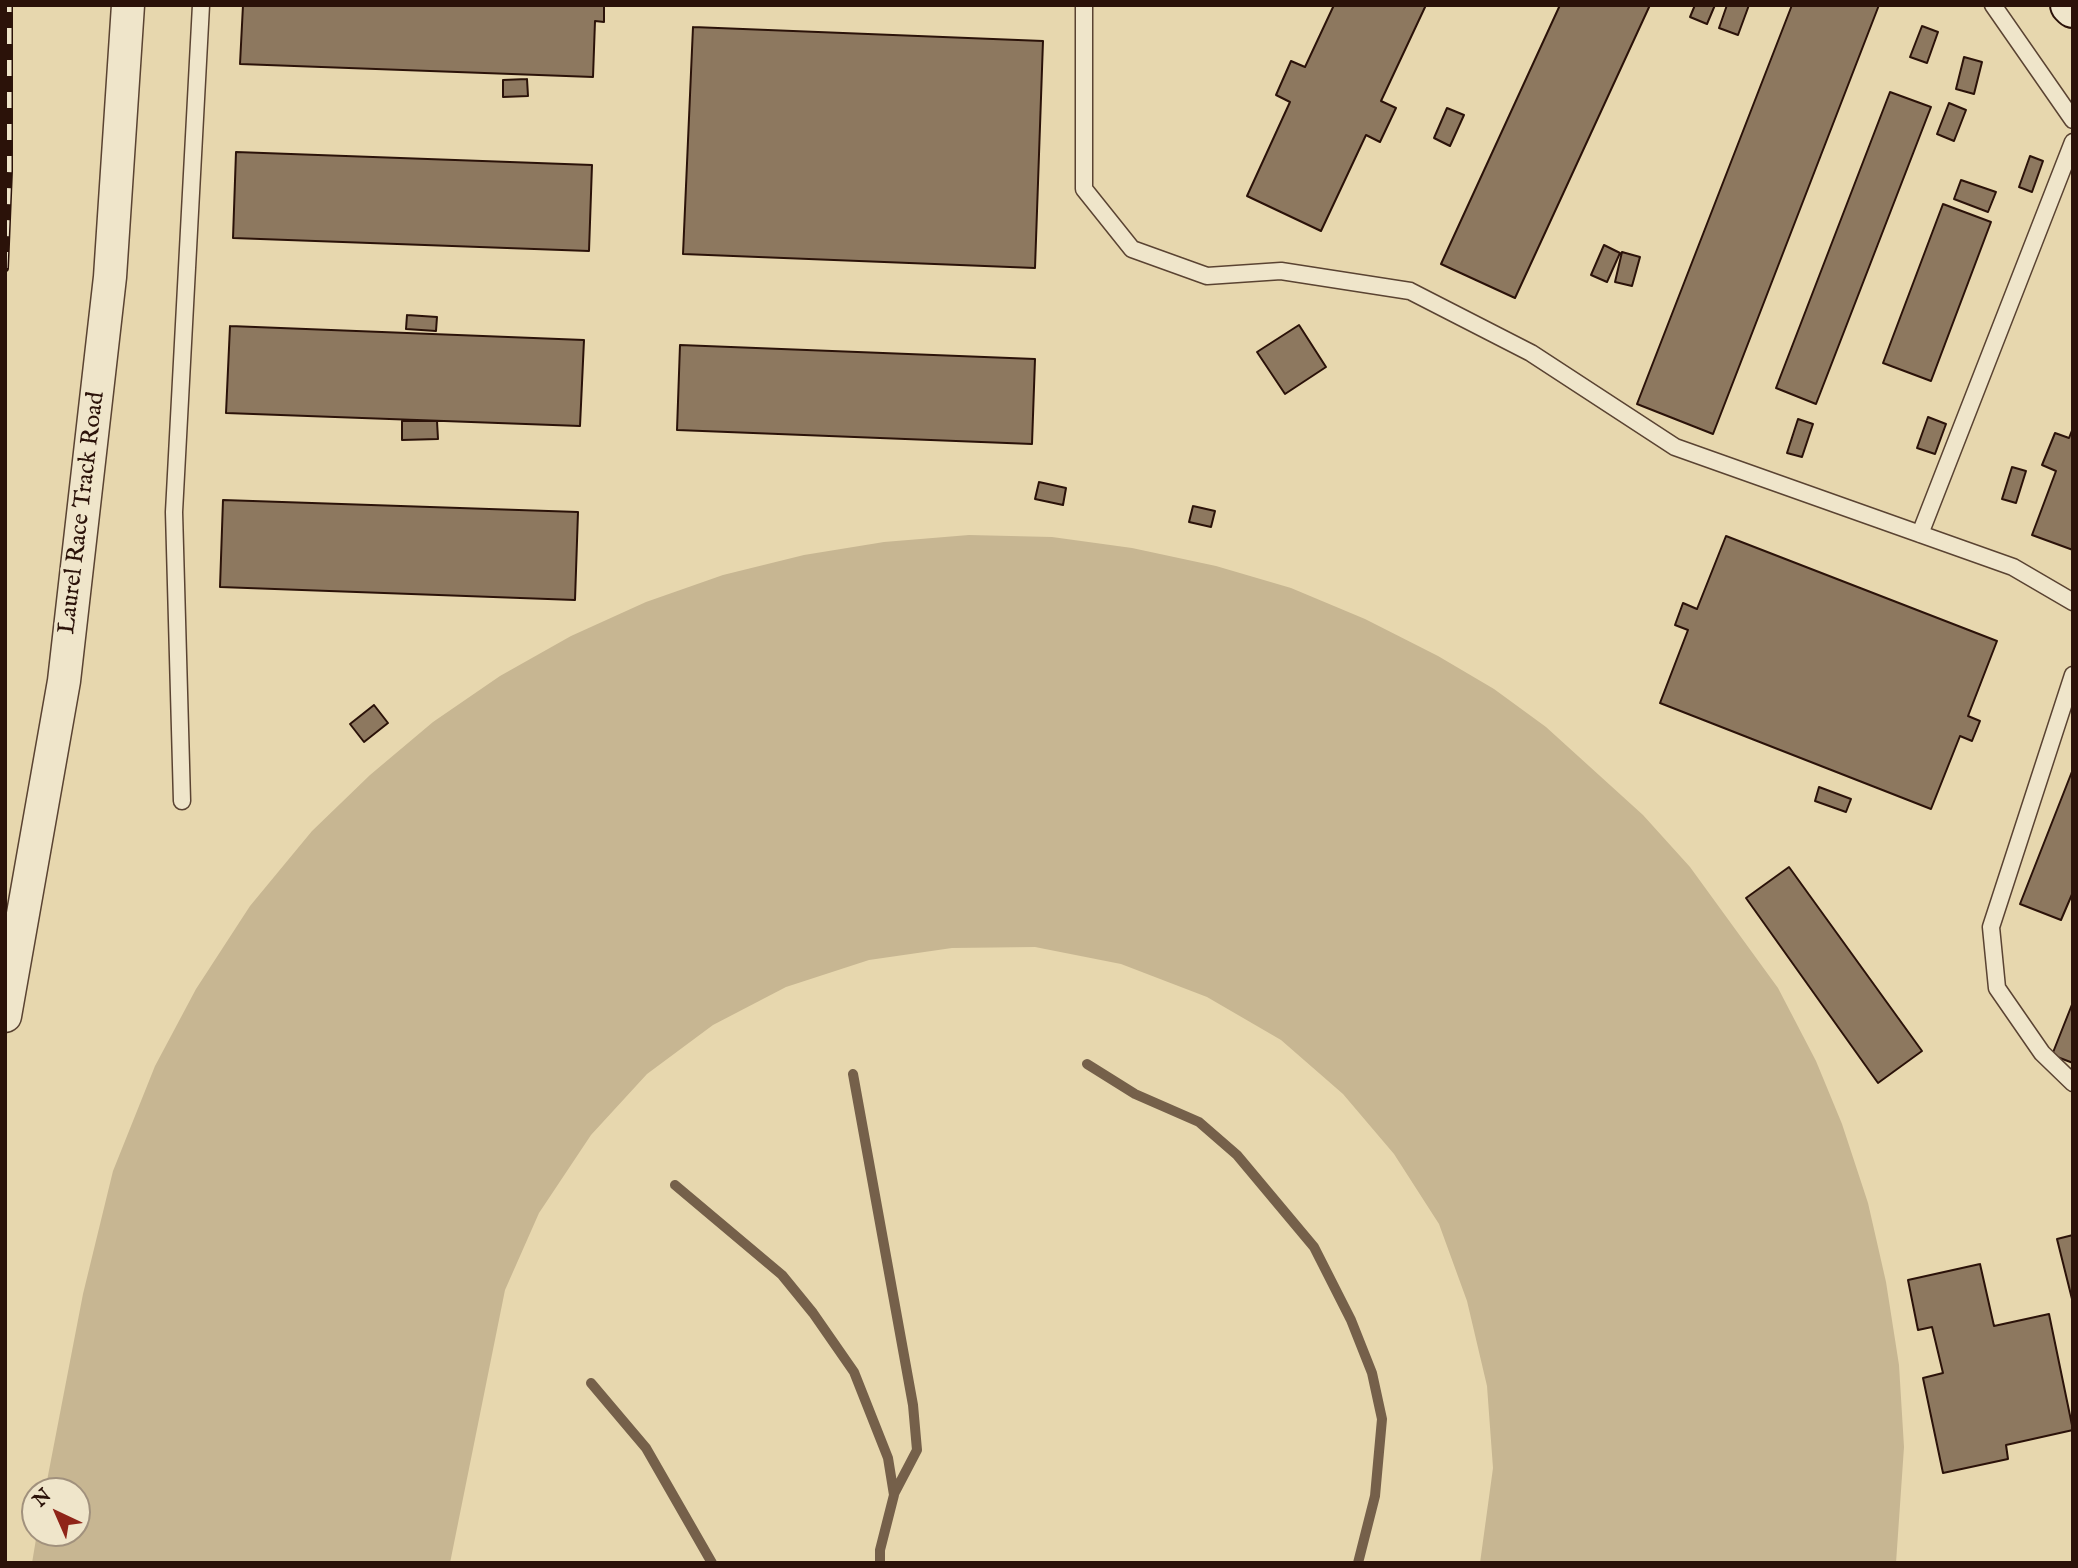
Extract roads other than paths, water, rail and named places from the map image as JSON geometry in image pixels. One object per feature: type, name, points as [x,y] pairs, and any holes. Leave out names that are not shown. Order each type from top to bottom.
[{"type":"street","name":"Laurel Race Track Road","points":[[5,1016],[64,681],[110,277],[128,5]]},
{"type":"lane","points":[[183,801],[174,512],[201,5]]},
{"type":"lane","points":[[1084,5],[1084,189],[1132,249],[1208,276],[1281,271],[1410,291],[1531,353],[1675,447],[2013,567],[2073,602]]},
{"type":"lane","points":[[1993,5],[2073,120]]},
{"type":"lane","points":[[1920,534],[2073,142]]},
{"type":"lane","points":[[2073,675],[1990,927],[1997,988],[2042,1053],[2073,1083]]},
{"type":"waterway","points":[[1087,1064],[1135,1094],[1199,1122],[1237,1155],[1314,1247],[1351,1320],[1372,1373],[1382,1419],[1375,1496],[1358,1563]]},
{"type":"waterway","points":[[853,1074],[913,1405],[917,1450],[894,1494]]},
{"type":"waterway","points":[[675,1185],[782,1275],[813,1313],[854,1372],[888,1458],[894,1495],[880,1550],[880,1563]]},
{"type":"waterway","points":[[591,1383],[646,1448],[712,1563]]},
{"type":"railway","points":[[5,268],[9,171],[9,5]]}]
